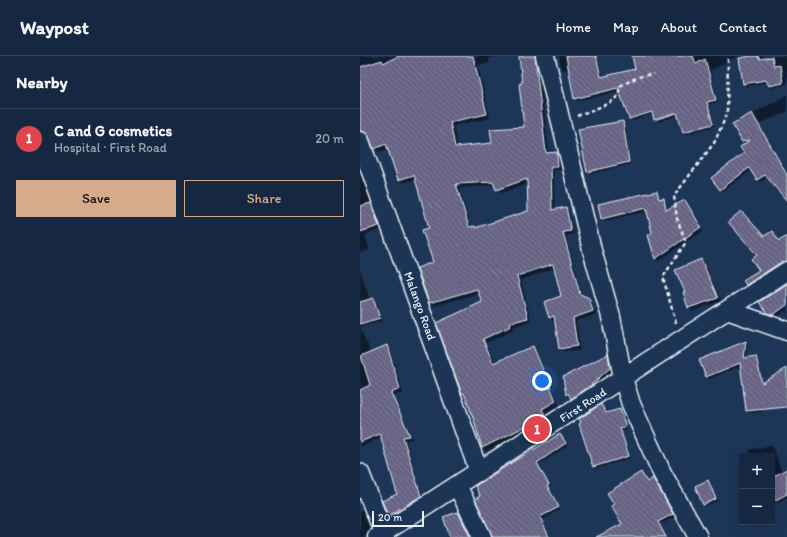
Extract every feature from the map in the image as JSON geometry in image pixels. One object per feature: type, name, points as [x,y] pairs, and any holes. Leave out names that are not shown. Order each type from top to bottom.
[{"type":"street","points":[[545,56],[560,123],[611,317],[623,378],[639,424],[662,473],[698,537]]},
{"type":"street","name":"Malango Road","points":[[360,141],[479,472]]},
{"type":"street","name":"First Road","points":[[382,536],[787,271]]},
{"type":"street","points":[[727,310],[787,331]]},
{"type":"street","points":[[360,473],[382,536]]},
{"type":"street","points":[[458,487],[482,537]]},
{"type":"path","points":[[682,341],[663,278],[686,242],[677,219],[674,196],[714,143],[727,114],[728,56]]},
{"type":"path","points":[[560,123],[610,103],[618,96],[620,86],[638,77],[654,74]]},
{"type":"building","points":[[399,56],[473,56],[487,114],[450,122],[455,147],[492,143],[490,129],[524,127],[519,84],[522,83],[519,56],[535,56],[546,153],[557,152],[558,167],[551,167],[552,210],[566,207],[571,231],[563,232],[580,294],[589,298],[593,311],[573,318],[577,346],[559,349],[554,316],[549,318],[544,302],[561,296],[553,264],[517,276],[528,318],[509,323],[511,326],[483,339],[493,363],[533,346],[556,401],[542,409],[545,415],[538,420],[482,448],[474,420],[464,393],[462,394],[436,323],[482,302],[477,289],[429,303],[417,268],[433,262],[422,230],[429,228],[414,175],[398,180],[386,144],[374,149],[367,133],[360,131],[360,67],[382,60],[383,63]],"holes":[[[527,179],[528,211],[475,228],[475,226],[469,227],[456,184],[493,182],[496,190]]]},
{"type":"building","points":[[566,56],[596,56],[601,77],[635,69],[632,56],[693,56],[696,64],[705,59],[716,100],[707,102],[713,124],[683,132],[677,113],[654,120],[652,112],[629,119],[618,88],[574,99]]},
{"type":"building","points":[[758,56],[759,59],[772,57],[774,66],[780,65],[783,83],[769,86],[766,80],[743,84],[739,58]]},
{"type":"building","points":[[752,113],[787,175],[787,201],[765,175],[757,180],[749,168],[720,190],[711,178],[744,153],[740,147],[750,140],[742,142],[732,124]]},
{"type":"building","points":[[623,121],[629,162],[587,172],[578,129]]},
{"type":"building","points":[[657,191],[659,199],[664,198],[666,210],[685,200],[701,227],[655,259],[648,235],[652,233],[646,208],[601,219],[598,204]]},
{"type":"building","points":[[371,203],[379,226],[360,232],[360,206]]},
{"type":"building","points":[[741,211],[764,236],[772,231],[779,241],[787,236],[787,261],[781,262],[746,285],[743,280],[759,270],[751,259],[757,255],[728,222]]},
{"type":"building","points":[[701,259],[718,298],[688,308],[683,292],[685,292],[675,270]]},
{"type":"building","points":[[787,284],[787,305],[773,315],[767,313],[759,302]]},
{"type":"building","points":[[373,298],[380,318],[360,324],[360,302]]},
{"type":"building","points":[[746,341],[744,358],[756,356],[762,383],[787,368],[787,407],[746,411],[740,363],[706,377],[699,360]]},
{"type":"building","points":[[387,345],[400,389],[391,393],[410,436],[403,437],[421,496],[388,516],[382,501],[397,494],[380,434],[360,442],[360,390],[370,385],[361,356]]},
{"type":"building","points":[[608,354],[610,368],[590,386],[571,399],[568,393],[566,395],[563,377]]},
{"type":"building","points":[[601,404],[606,413],[620,409],[626,427],[620,428],[629,456],[593,467],[579,424],[581,422],[579,419]]},
{"type":"building","points":[[560,434],[566,443],[537,463],[549,485],[547,486],[559,507],[540,517],[549,537],[492,537],[475,499],[480,496],[475,486]]},
{"type":"building","points":[[787,469],[787,494],[775,500],[775,489],[775,475]]},
{"type":"building","points":[[641,472],[647,482],[653,478],[673,514],[658,522],[666,537],[596,537],[622,524],[611,506],[614,504],[607,493]]},
{"type":"building","points":[[708,480],[716,499],[703,505],[695,486]]},
{"type":"building","points":[[458,512],[470,537],[450,537],[443,517]]},
{"type":"place","name":"C and G cosmetics","points":[[537,429]]}]
